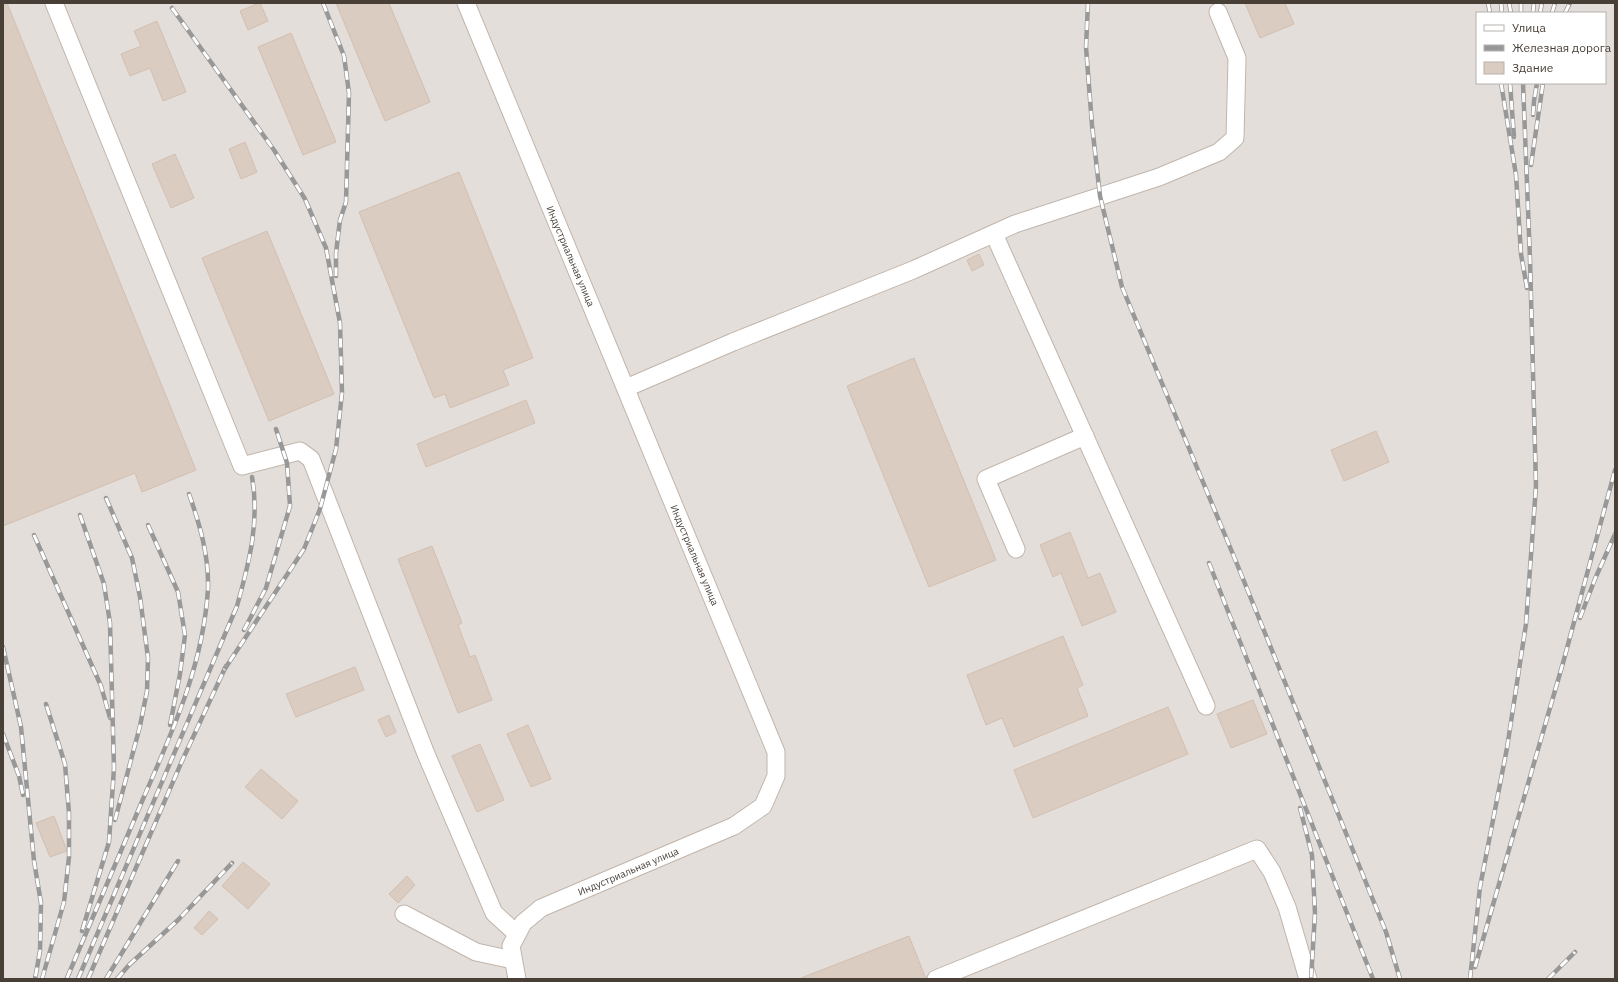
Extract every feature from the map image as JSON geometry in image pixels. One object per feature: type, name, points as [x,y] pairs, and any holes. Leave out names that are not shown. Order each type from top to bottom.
[{"type":"street","points":[[54,3],[242,466],[300,451],[311,459],[426,754],[494,913],[517,934]]},
{"type":"street","name":"Индустриальная улица","points":[[466,3],[776,752],[776,776],[763,806],[734,826],[541,908],[523,923],[511,946],[517,979]]},
{"type":"street","points":[[626,388],[733,342],[913,270],[1015,224],[1159,177],[1219,152],[1235,138],[1237,58],[1218,12]]},
{"type":"street","points":[[994,234],[1206,706]]},
{"type":"street","points":[[1016,549],[986,479],[1085,436]]},
{"type":"street","points":[[936,979],[1257,849],[1272,872],[1287,907],[1308,979]]},
{"type":"street","points":[[404,914],[476,952],[513,960]]},
{"type":"shaded area","points":[[3,3],[1615,3],[1615,979],[3,979]]},
{"type":"building","points":[[3,3],[7,3],[196,470],[142,492],[135,473],[3,526]]},
{"type":"building","points":[[259,3],[268,21],[248,30],[240,11]]},
{"type":"building","points":[[336,3],[389,3],[430,102],[385,121]]},
{"type":"building","points":[[1245,3],[1285,3],[1294,24],[1260,38]]},
{"type":"building","points":[[157,21],[186,92],[163,101],[150,68],[130,76],[121,54],[141,46],[134,31]]},
{"type":"building","points":[[291,33],[336,142],[303,155],[258,47]]},
{"type":"building","points":[[245,142],[257,172],[241,179],[229,149]]},
{"type":"building","points":[[175,154],[194,198],[171,208],[152,164]]},
{"type":"building","points":[[459,172],[533,358],[503,370],[509,385],[450,408],[445,394],[434,398],[359,212]]},
{"type":"building","points":[[267,231],[334,394],[269,421],[202,258]]},
{"type":"building","points":[[979,254],[984,265],[972,271],[967,260]]},
{"type":"building","points":[[914,358],[996,560],[929,587],[847,386]]},
{"type":"building","points":[[526,400],[535,423],[426,467],[417,444]]},
{"type":"building","points":[[1376,431],[1389,462],[1344,481],[1331,450]]},
{"type":"building","points":[[1070,532],[1088,578],[1100,573],[1116,612],[1082,626],[1061,573],[1053,577],[1040,545]]},
{"type":"building","points":[[432,546],[462,623],[458,625],[470,657],[475,655],[492,700],[458,713],[398,559]]},
{"type":"building","points":[[1063,636],[1083,685],[1077,688],[1088,716],[1014,747],[1002,718],[986,725],[967,675]]},
{"type":"building","points":[[355,667],[364,690],[296,717],[286,694]]},
{"type":"building","points":[[1253,700],[1267,734],[1231,748],[1217,714]]},
{"type":"building","points":[[1168,707],[1188,754],[1033,818],[1014,770]]},
{"type":"building","points":[[389,715],[396,732],[386,737],[378,720]]},
{"type":"building","points":[[528,725],[551,779],[531,787],[507,734]]},
{"type":"building","points":[[480,744],[504,800],[477,812],[452,756]]},
{"type":"building","points":[[261,769],[298,801],[282,819],[245,787]]},
{"type":"building","points":[[54,816],[67,851],[50,857],[36,823]]},
{"type":"building","points":[[243,862],[270,884],[248,909],[222,886]]},
{"type":"building","points":[[407,876],[415,885],[398,903],[389,894]]},
{"type":"building","points":[[209,911],[218,919],[202,935],[194,928]]},
{"type":"building","points":[[909,936],[926,979],[801,979],[801,978]]},
{"type":"railway","points":[[323,3],[344,56],[349,93],[346,202],[340,220],[336,253],[336,276]]},
{"type":"railway","points":[[1088,3],[1086,47],[1092,125],[1100,196],[1122,287],[1237,564],[1386,932],[1400,979]]},
{"type":"railway","points":[[1488,3],[1490,12]]},
{"type":"railway","points":[[1501,3],[1502,12]]},
{"type":"railway","points":[[1509,3],[1511,12]]},
{"type":"railway","points":[[1521,3],[1521,12]]},
{"type":"railway","points":[[1533,12],[1534,3]]},
{"type":"railway","points":[[1540,12],[1542,3]]},
{"type":"railway","points":[[1552,12],[1555,3]]},
{"type":"railway","points":[[1566,12],[1570,3]]},
{"type":"railway","points":[[172,8],[274,150],[305,199],[326,248],[340,323],[342,393],[336,449],[320,509],[304,549],[224,670]]},
{"type":"railway","points":[[1501,84],[1516,175],[1521,254],[1527,288]]},
{"type":"railway","points":[[1510,84],[1514,137]]},
{"type":"railway","points":[[1470,979],[1480,887],[1507,748],[1526,624],[1536,486],[1530,259],[1523,84]]},
{"type":"railway","points":[[1533,115],[1537,84]]},
{"type":"railway","points":[[1531,165],[1543,84]]},
{"type":"railway","points":[[244,630],[266,588],[290,506],[287,463],[276,429]]},
{"type":"railway","points":[[1475,967],[1563,663],[1615,470]]},
{"type":"railway","points":[[78,979],[237,606],[246,574],[254,526],[255,510],[252,477]]},
{"type":"railway","points":[[67,978],[175,723],[185,697],[200,645],[205,617],[208,577],[203,541],[189,494]]},
{"type":"railway","points":[[106,498],[132,558],[140,597],[148,658],[147,691],[140,726],[115,820]]},
{"type":"railway","points":[[80,515],[104,584],[110,623],[114,768],[109,842],[82,931]]},
{"type":"railway","points":[[148,525],[178,592],[185,635],[180,674],[170,725]]},
{"type":"railway","points":[[1580,618],[1615,534]]},
{"type":"railway","points":[[34,535],[101,686],[110,718]]},
{"type":"railway","points":[[1209,563],[1373,979]]},
{"type":"railway","points":[[3,647],[21,727],[34,861],[41,903],[40,951],[35,979]]},
{"type":"railway","points":[[88,979],[182,761],[226,666]]},
{"type":"railway","points":[[42,979],[64,902],[69,857],[69,813],[65,764],[46,704]]},
{"type":"railway","points":[[3,734],[19,776],[23,795]]},
{"type":"railway","points":[[1300,808],[1312,855],[1315,913],[1311,979]]},
{"type":"railway","points":[[106,979],[178,861]]},
{"type":"railway","points":[[117,979],[129,965],[178,920],[232,863]]},
{"type":"railway","points":[[1548,979],[1575,952]]}]
